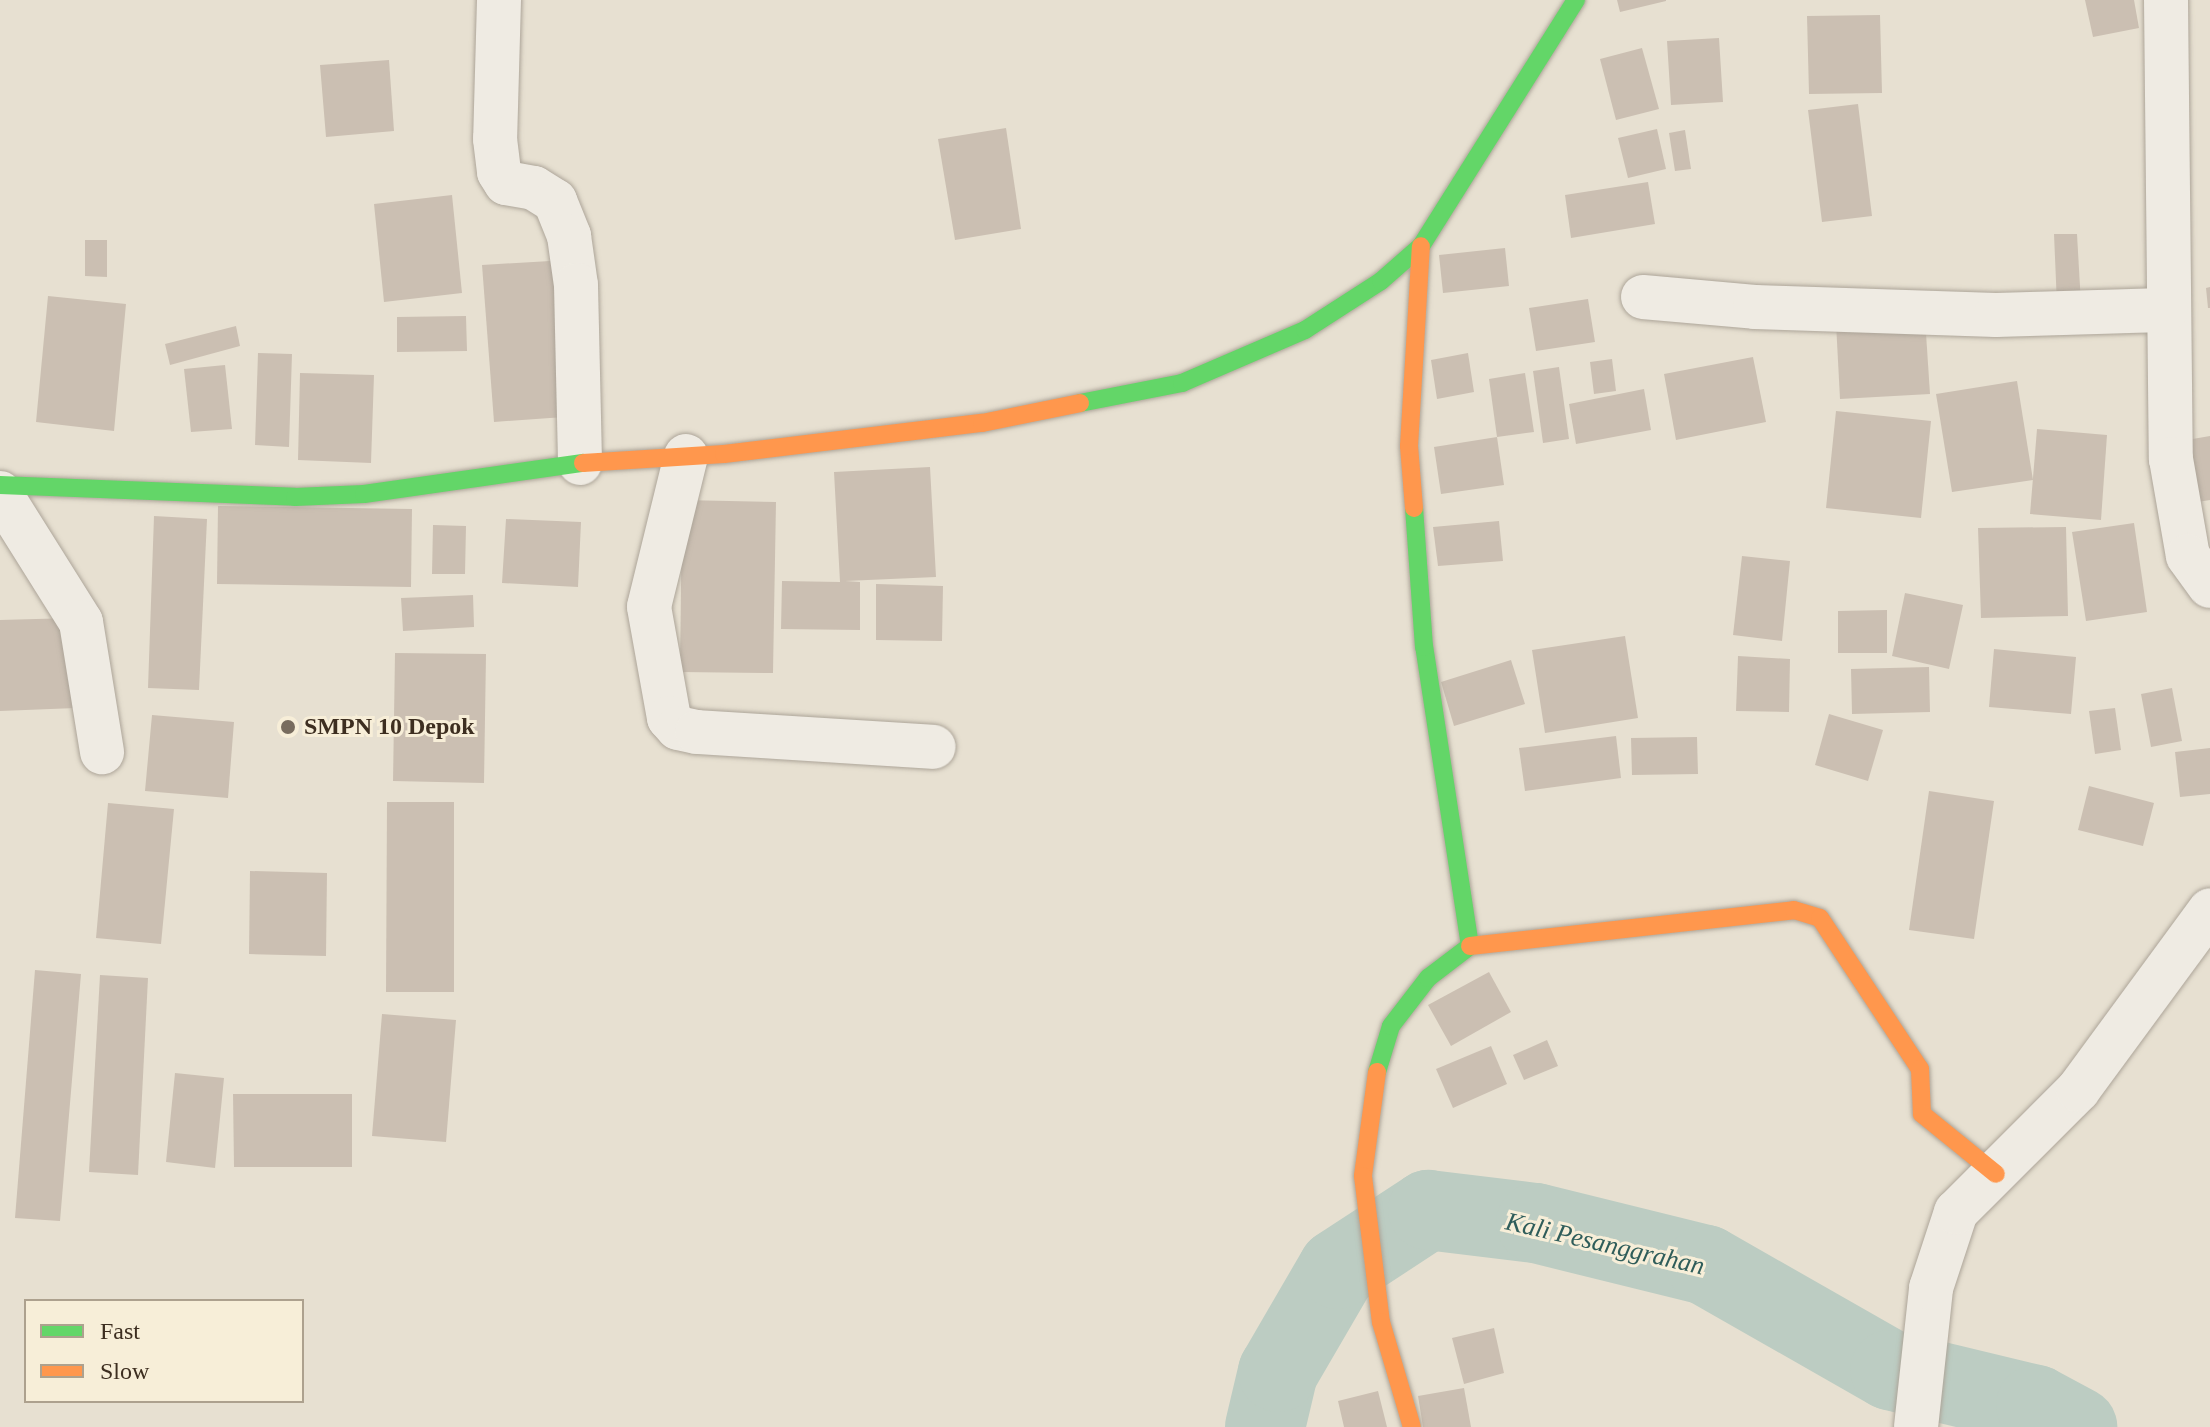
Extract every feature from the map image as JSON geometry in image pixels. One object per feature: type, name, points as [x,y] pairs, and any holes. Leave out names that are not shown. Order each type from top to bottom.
[{"type":"street","points":[[499,0],[495,139],[499,172],[506,183],[534,188],[555,201],[569,236],[576,285],[580,463]]},
{"type":"street","points":[[0,485],[295,497],[424,488],[580,463],[686,456],[982,423],[1182,383],[1305,330],[1381,281],[1421,246],[1576,0]]},
{"type":"street","points":[[2166,0],[2171,87],[2166,310],[2192,391],[2171,459],[2181,531],[2188,556],[2210,586]]},
{"type":"street","points":[[1421,246],[1409,446],[1424,647],[1470,946]]},
{"type":"street","points":[[1643,297],[1755,307],[1996,315],[2166,310]]},
{"type":"street","points":[[686,456],[649,607],[669,718],[678,728],[706,733],[934,747]]},
{"type":"street","points":[[0,493],[81,622],[102,752]]},
{"type":"street","points":[[1412,1427],[1403,1384],[1381,1322],[1363,1176],[1373,1085],[1391,1026],[1428,978],[1470,946],[1794,910],[1820,918],[1920,1069],[1922,1114],[1996,1174]]},
{"type":"street","points":[[1916,1427],[1925,1320],[1956,1212],[2078,1090],[2210,910]]},
{"type":"building","points":[[1617,0],[1666,0],[1666,1],[1620,12]]},
{"type":"building","points":[[2085,0],[2134,0],[2139,28],[2093,37]]},
{"type":"building","points":[[1880,15],[1882,93],[1809,94],[1807,16]]},
{"type":"building","points":[[1719,38],[1723,102],[1671,105],[1667,41]]},
{"type":"building","points":[[1642,48],[1659,109],[1616,120],[1600,59]]},
{"type":"building","points":[[389,60],[394,131],[326,137],[320,65]]},
{"type":"building","points":[[1858,104],[1872,216],[1822,222],[1808,110]]},
{"type":"building","points":[[1006,128],[1021,229],[955,240],[938,139]]},
{"type":"building","points":[[1657,129],[1666,169],[1628,178],[1618,138]]},
{"type":"building","points":[[1685,130],[1691,169],[1675,171],[1669,133]]},
{"type":"building","points":[[1648,182],[1655,224],[1571,238],[1565,195]]},
{"type":"building","points":[[452,195],[462,293],[384,302],[374,204]]},
{"type":"building","points":[[2054,234],[2077,234],[2081,304],[2057,305]]},
{"type":"building","points":[[85,240],[107,240],[107,277],[85,276]]},
{"type":"building","points":[[1505,248],[1509,286],[1443,293],[1439,255]]},
{"type":"building","points":[[567,260],[578,416],[494,422],[482,265]]},
{"type":"building","points":[[2210,287],[2210,308],[2208,308],[2206,288]]},
{"type":"building","points":[[48,296],[126,304],[114,431],[36,422]]},
{"type":"building","points":[[1588,299],[1595,342],[1536,351],[1529,308]]},
{"type":"building","points":[[466,316],[467,351],[397,352],[397,317]]},
{"type":"building","points":[[1925,318],[1930,394],[1840,399],[1836,323]]},
{"type":"building","points":[[236,326],[240,346],[170,365],[165,344]]},
{"type":"building","points":[[258,353],[292,354],[289,447],[255,445]]},
{"type":"building","points":[[1468,353],[1474,392],[1437,399],[1431,360]]},
{"type":"building","points":[[1753,357],[1766,422],[1676,440],[1664,374]]},
{"type":"building","points":[[1612,359],[1616,391],[1594,394],[1590,362]]},
{"type":"building","points":[[225,365],[232,429],[191,432],[184,369]]},
{"type":"building","points":[[1559,367],[1569,439],[1543,443],[1533,371]]},
{"type":"building","points":[[300,373],[374,375],[371,463],[298,460]]},
{"type":"building","points":[[1525,373],[1534,432],[1497,437],[1489,379]]},
{"type":"building","points":[[2017,381],[2033,480],[1952,492],[1936,394]]},
{"type":"building","points":[[1644,389],[1651,430],[1576,444],[1569,404]]},
{"type":"building","points":[[1836,411],[1931,421],[1921,518],[1826,508]]},
{"type":"building","points":[[2037,429],[2107,435],[2101,520],[2030,514]]},
{"type":"building","points":[[2210,436],[2210,500],[2191,503],[2181,441]]},
{"type":"building","points":[[1497,437],[1504,485],[1441,494],[1434,447]]},
{"type":"building","points":[[930,467],[936,577],[845,581],[860,582],[860,630],[781,629],[782,581],[840,582],[834,472]]},
{"type":"building","points":[[682,500],[776,502],[773,673],[680,672]]},
{"type":"building","points":[[218,506],[412,509],[411,587],[217,584]]},
{"type":"building","points":[[154,516],[207,519],[199,690],[148,688]]},
{"type":"building","points":[[506,519],[581,522],[578,587],[502,583]]},
{"type":"building","points":[[1499,521],[1503,561],[1438,566],[1433,527]]},
{"type":"building","points":[[2134,523],[2147,612],[2086,621],[2072,532]]},
{"type":"building","points":[[433,525],[466,526],[465,574],[432,574]]},
{"type":"building","points":[[2066,527],[2068,616],[1981,618],[1978,528]]},
{"type":"building","points":[[1742,556],[1790,561],[1782,641],[1733,635]]},
{"type":"building","points":[[876,584],[943,586],[942,641],[876,640]]},
{"type":"building","points":[[1905,593],[1963,605],[1949,669],[1892,656]]},
{"type":"building","points":[[473,595],[474,627],[403,631],[401,598]]},
{"type":"building","points":[[1887,610],[1887,653],[1838,653],[1838,611]]},
{"type":"building","points":[[72,618],[76,708],[0,711],[0,620]]},
{"type":"building","points":[[1625,636],[1638,718],[1545,733],[1532,650]]},
{"type":"building","points":[[1994,649],[2076,657],[2071,714],[1989,707]]},
{"type":"building","points":[[395,653],[486,654],[484,783],[393,781]]},
{"type":"building","points":[[1738,656],[1790,659],[1789,712],[1736,711]]},
{"type":"building","points":[[1511,660],[1525,704],[1454,726],[1441,682]]},
{"type":"building","points":[[1929,667],[1930,712],[1852,714],[1851,669]]},
{"type":"building","points":[[2172,688],[2182,741],[2151,747],[2141,694]]},
{"type":"building","points":[[2115,708],[2121,750],[2095,754],[2089,711]]},
{"type":"building","points":[[1829,714],[1883,730],[1868,781],[1815,765]]},
{"type":"building","points":[[152,715],[234,722],[228,798],[145,791]]},
{"type":"building","points":[[1616,736],[1621,778],[1525,791],[1519,748]]},
{"type":"building","points":[[1697,737],[1698,774],[1632,775],[1631,738]]},
{"type":"building","points":[[2210,748],[2210,794],[2180,797],[2175,752]]},
{"type":"building","points":[[2089,786],[2154,803],[2143,846],[2078,830]]},
{"type":"building","points":[[1929,791],[1994,801],[1974,939],[1909,930]]},
{"type":"building","points":[[387,802],[454,802],[454,992],[386,992]]},
{"type":"building","points":[[108,803],[174,809],[161,944],[96,938]]},
{"type":"building","points":[[250,871],[327,873],[326,956],[249,954]]},
{"type":"building","points":[[35,970],[81,974],[60,1221],[15,1218]]},
{"type":"building","points":[[1489,972],[1511,1012],[1451,1046],[1428,1005]]},
{"type":"building","points":[[100,975],[148,978],[138,1175],[89,1172]]},
{"type":"building","points":[[382,1014],[456,1020],[446,1142],[372,1136]]},
{"type":"building","points":[[1547,1040],[1558,1066],[1524,1080],[1513,1055]]},
{"type":"building","points":[[1491,1046],[1507,1084],[1453,1108],[1436,1069]]},
{"type":"building","points":[[175,1073],[224,1078],[215,1168],[166,1162]]},
{"type":"building","points":[[233,1094],[352,1094],[352,1167],[234,1167]]},
{"type":"building","points":[[1494,1328],[1504,1373],[1464,1384],[1452,1338]]},
{"type":"building","points":[[1464,1388],[1471,1427],[1423,1427],[1418,1396]]},
{"type":"building","points":[[1378,1391],[1387,1427],[1344,1427],[1338,1401]]},
{"type":"waterway","name":"Kali Pesanggrahan","points":[[1265,1427],[1278,1372],[1338,1269],[1428,1210],[1536,1223],[1706,1265],[1890,1370],[2036,1405],[2077,1427]]},
{"type":"traffic: fast","points":[[1080,403],[1182,383],[1305,330],[1381,281],[1421,246],[1576,0]]},
{"type":"traffic: fast","points":[[0,485],[295,497],[364,494],[583,463]]},
{"type":"traffic: fast","points":[[1377,1072],[1391,1026],[1428,978],[1470,946],[1424,647],[1414,508]]},
{"type":"traffic: slow","points":[[1414,508],[1409,446],[1421,246]]},
{"type":"traffic: slow","points":[[583,463],[724,454],[982,423],[1080,403]]},
{"type":"traffic: slow","points":[[1470,946],[1794,910],[1820,918],[1920,1069],[1922,1114],[1996,1174]]},
{"type":"traffic: slow","points":[[1377,1072],[1363,1176],[1381,1322],[1412,1427]]},
{"type":"place","name":"SMPN 10 Depok","points":[[288,727]]}]
